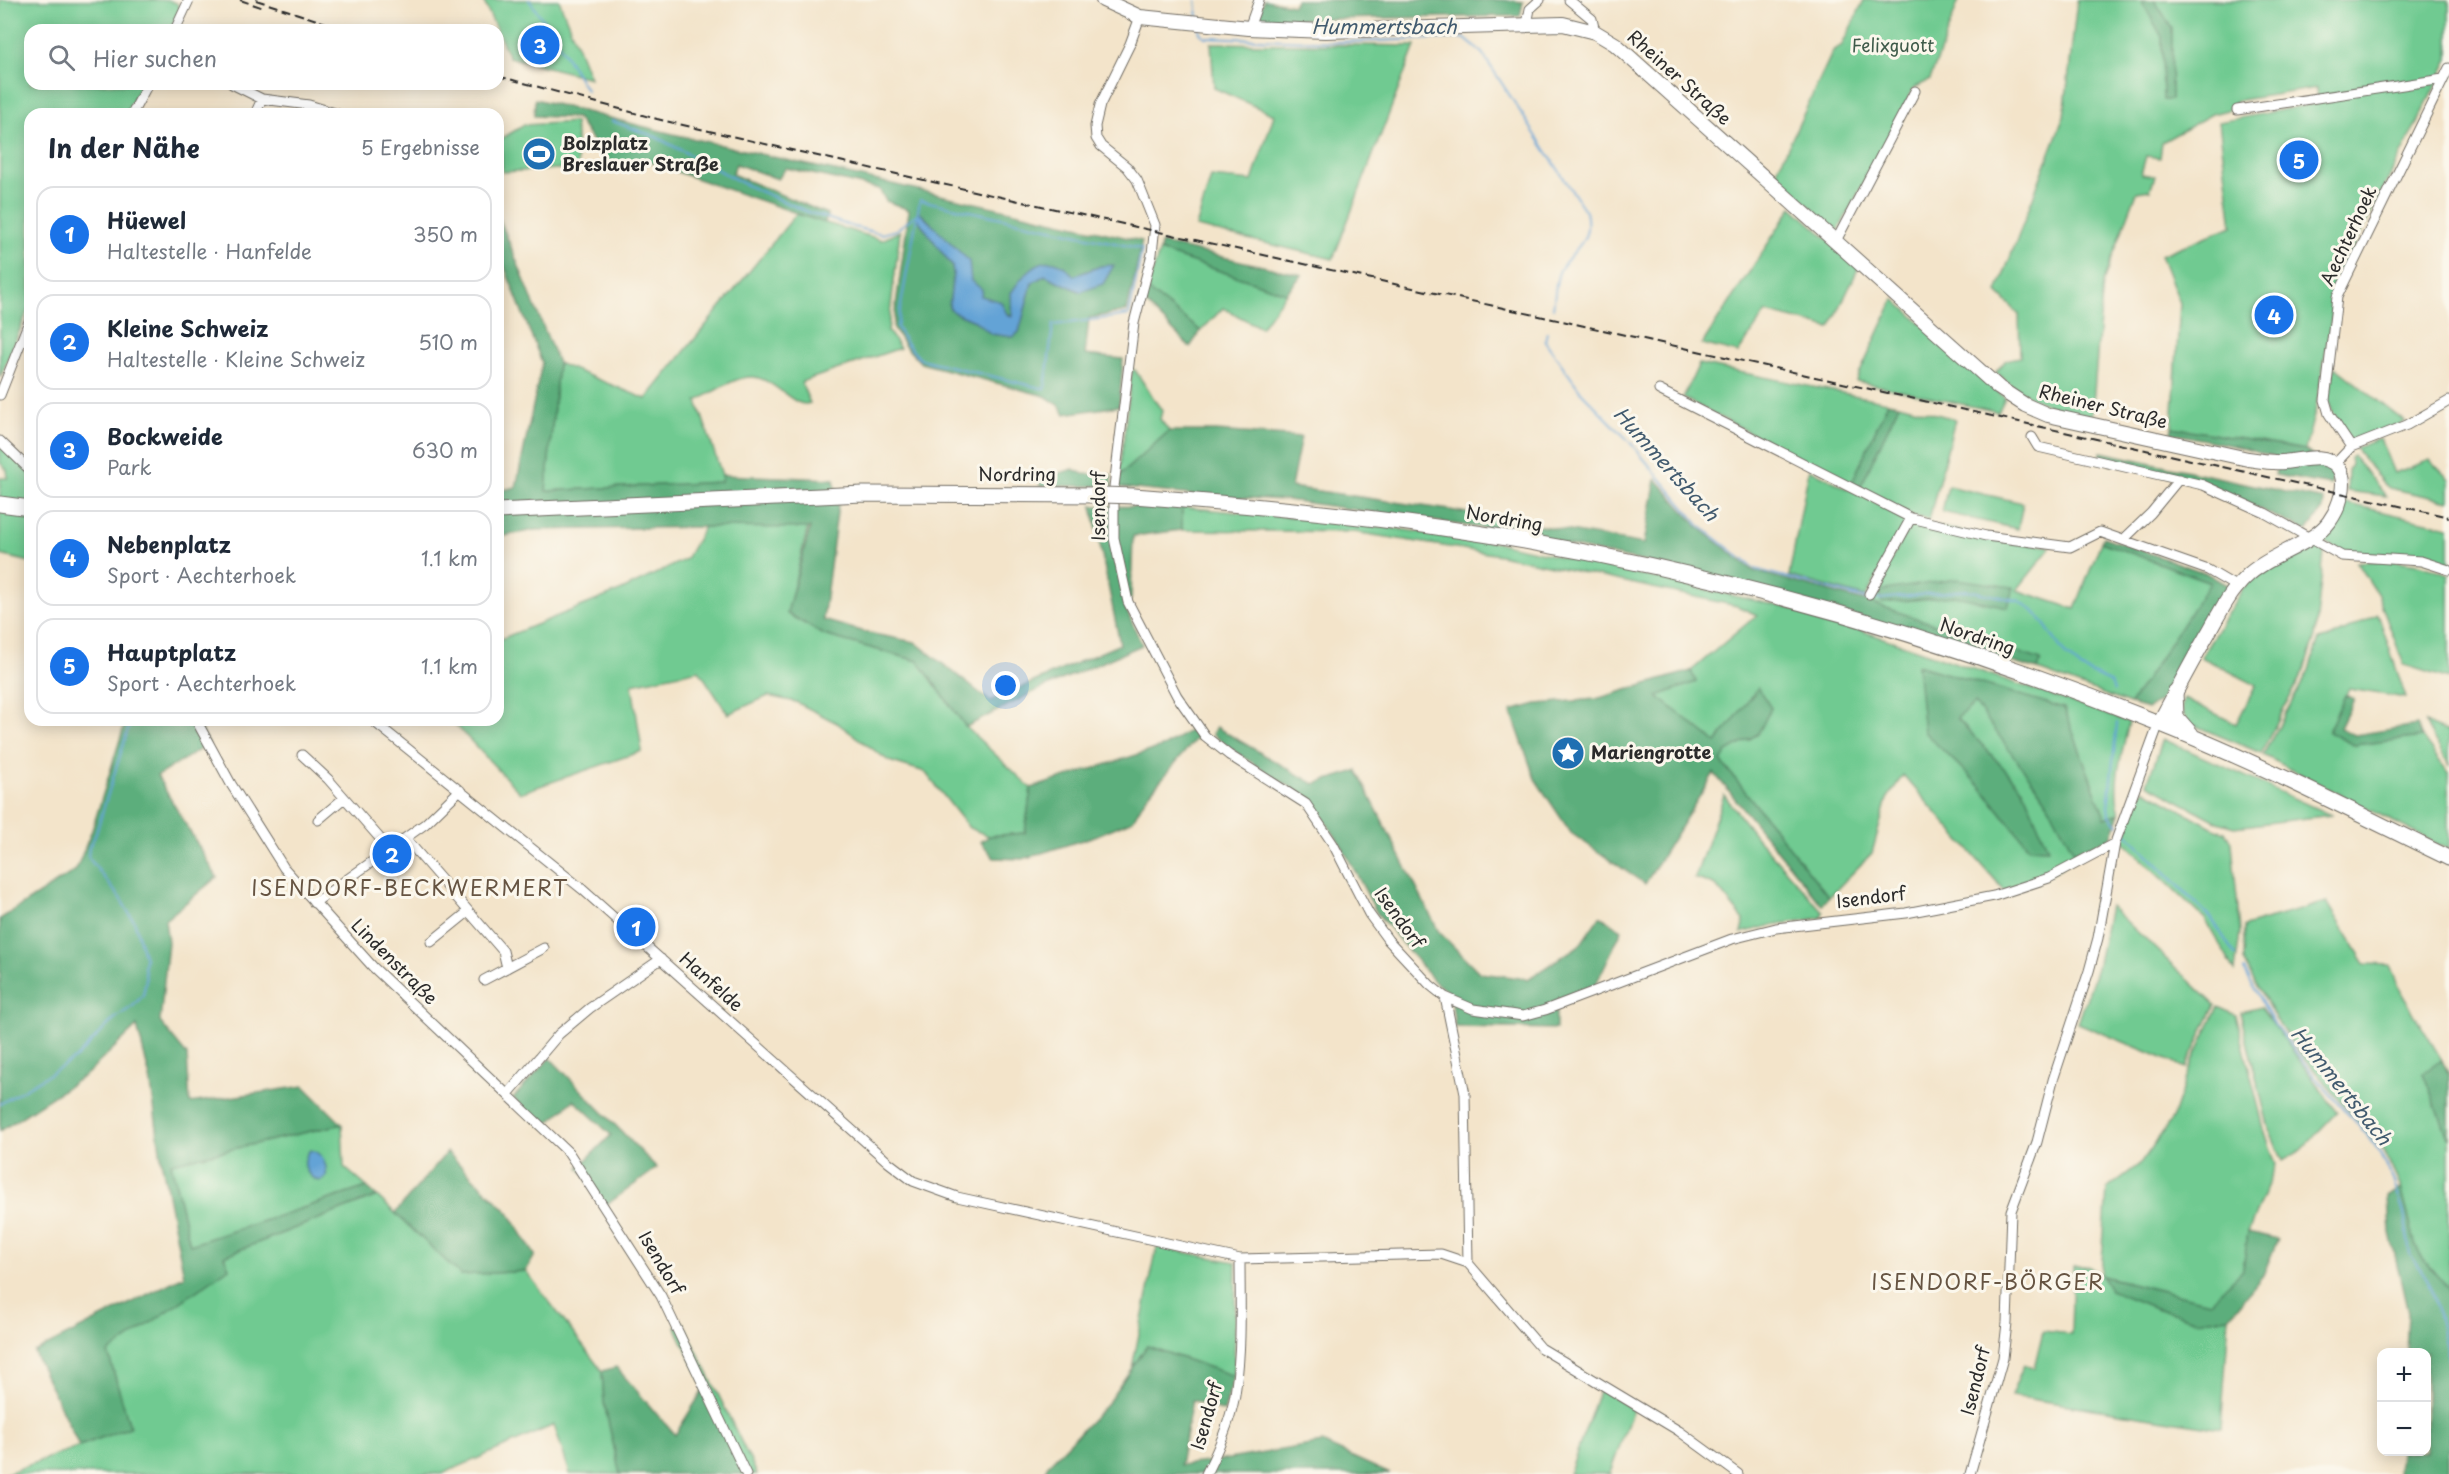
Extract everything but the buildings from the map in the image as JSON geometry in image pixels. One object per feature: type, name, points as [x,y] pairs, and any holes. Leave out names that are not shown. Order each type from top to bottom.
[{"type":"main road","name":"Nordring","points":[[504,511],[863,494],[1134,496],[1334,514],[1446,529],[1568,550],[1689,575],[1793,601],[1916,637],[2070,689],[2196,738],[2449,858]]},
{"type":"main road","points":[[0,504],[24,507]]},
{"type":"main road","points":[[2175,692],[2176,717],[2196,738]]},
{"type":"street","points":[[178,24],[188,0]]},
{"type":"street","name":"Rheiner Straße","points":[[1103,0],[1140,17],[1199,25],[1325,31],[1563,24],[1595,32],[1615,44],[2000,388],[2025,405],[2048,415],[2248,459],[2276,463],[2326,459],[2335,464]]},
{"type":"street","points":[[1248,28],[1259,0]]},
{"type":"street","points":[[1527,24],[1530,9],[1540,0]]},
{"type":"street","points":[[1569,0],[1592,19],[1595,32]]},
{"type":"street","name":"Isendorf","points":[[1140,17],[1130,44],[1100,105],[1095,126],[1096,138],[1101,146],[1127,167],[1137,180],[1155,225],[1155,237],[1134,323],[1114,487],[1114,538],[1128,602],[1177,696],[1205,736],[1229,755],[1306,804],[1333,844],[1369,914],[1388,940],[1430,986],[1445,997],[1473,1009],[1523,1016],[1732,939],[1776,928],[1906,914],[1994,896],[2049,878],[2116,839]]},
{"type":"street","name":"Aechterhoek","points":[[2351,447],[2329,414],[2325,400],[2337,297],[2449,68]]},
{"type":"street","points":[[2237,110],[2444,79]]},
{"type":"street","points":[[135,108],[145,90]]},
{"type":"street","points":[[244,90],[262,99],[319,108]]},
{"type":"street","points":[[1836,241],[1915,91]]},
{"type":"street","points":[[258,108],[262,99]]},
{"type":"street","points":[[0,395],[24,334]]},
{"type":"street","points":[[1659,390],[1911,518],[1986,536],[2070,547],[2100,532],[2208,570],[2237,587]]},
{"type":"street","points":[[2335,464],[2351,447],[2407,425],[2449,401]]},
{"type":"street","points":[[2032,437],[2038,447],[2203,485],[2310,537],[2342,556],[2421,561],[2449,570]]},
{"type":"street","points":[[0,441],[24,464]]},
{"type":"street","name":"Isendorf","points":[[1970,1474],[2003,1358],[2007,1323],[2011,1211],[2037,1142],[2053,1080],[2089,971],[2098,938],[2116,839],[2159,723],[2215,620],[2237,587],[2262,564],[2310,537],[2327,524],[2335,510],[2343,482],[2341,472],[2335,464]]},
{"type":"street","points":[[2124,539],[2151,513],[2179,478]]},
{"type":"street","points":[[1869,594],[1911,518]]},
{"type":"street","name":"Lindenstraße","points":[[199,726],[268,846],[284,868],[373,967],[508,1094]]},
{"type":"street","name":"Hanfelde","points":[[380,726],[582,889],[853,1132],[913,1182],[957,1197],[1240,1259]]},
{"type":"street","points":[[302,755],[390,850]]},
{"type":"street","points":[[314,903],[426,824],[460,790]]},
{"type":"street","points":[[318,820],[344,798]]},
{"type":"street","points":[[406,839],[503,951],[507,968]]},
{"type":"street","points":[[431,942],[468,912]]},
{"type":"street","points":[[484,980],[544,948]]},
{"type":"street","points":[[508,1094],[559,1034],[590,1008],[661,959]]},
{"type":"street","points":[[1445,997],[1465,1094],[1467,1263]]},
{"type":"street","name":"Isendorf","points":[[508,1094],[569,1153],[626,1239],[661,1296],[746,1474]]},
{"type":"street","points":[[1240,1259],[1441,1254],[1467,1263],[1541,1348],[1679,1431],[1738,1474]]},
{"type":"street","name":"Isendorf","points":[[1206,1474],[1231,1413],[1236,1388],[1240,1259]]},
{"type":"green space","points":[[0,0],[168,0],[177,3],[180,10],[173,24],[24,24],[24,90],[138,90],[129,108],[24,108],[24,320],[0,378]]},
{"type":"green space","points":[[483,0],[559,0],[590,78],[509,57],[504,46],[504,24],[494,24]]},
{"type":"green space","points":[[1264,0],[1293,5],[1296,0],[1501,0],[1523,2],[1520,16],[1257,20]]},
{"type":"green space","name":"Felixguott","points":[[1864,0],[1959,0],[1930,80],[1914,88],[1838,231],[1775,175],[1833,51],[1842,45]]},
{"type":"green space","points":[[2077,0],[2142,0],[2162,37],[2163,99],[2171,100],[2172,28],[2154,0],[2449,0],[2449,59],[2346,263],[2337,286],[2316,408],[2305,450],[2172,427],[2180,303],[2161,255],[2232,226],[2219,122],[2318,103],[2317,88],[2235,101],[2236,108],[2212,114],[2162,142],[2160,158],[2146,156],[2141,174],[2155,176],[2150,190],[2137,192],[2103,282],[2092,416],[2064,410],[2029,397],[1996,372],[2006,360],[2020,357],[2019,314],[1997,292],[2064,116]]},
{"type":"green space","points":[[2141,0],[2154,0],[2172,28],[2171,100],[2163,100],[2162,37]]},
{"type":"green space","points":[[1211,43],[1415,46],[1333,259],[1196,227],[1211,177],[1252,181],[1274,115],[1214,88]]},
{"type":"green space","points":[[535,99],[673,134],[1142,241],[1127,311],[1089,318],[1085,355],[1123,359],[1119,406],[1065,414],[1059,405],[1045,396],[921,363],[905,346],[893,327],[909,210],[886,201],[879,189],[786,168],[778,179],[736,164],[732,174],[827,214],[825,223],[666,168],[658,163],[607,163],[577,118],[534,116]],"holes":[[[918,211],[930,222],[980,296],[995,302],[1013,316],[1011,307],[1049,262],[1060,264],[1074,276],[1101,266],[1081,292],[1045,275],[1032,283],[1019,332],[1013,337],[991,334],[975,321],[953,312],[949,307],[952,266],[917,218]]]},
{"type":"green space","name":"Bolzplatz Breslauer Straße","points":[[575,122],[578,168],[504,172],[504,137],[524,125]]},
{"type":"green space","points":[[1792,207],[1859,267],[1830,328],[1766,312],[1738,353],[1702,344]]},
{"type":"green space","points":[[796,214],[882,240],[900,231],[888,331],[900,348],[801,382],[810,403],[797,402],[769,382],[753,377],[731,382],[697,401],[722,475],[722,482],[546,491],[558,363],[646,399]]},
{"type":"green space","points":[[504,230],[558,363],[546,491],[721,482],[722,475],[834,479],[838,505],[823,620],[868,633],[915,642],[990,701],[1120,644],[1092,506],[1182,507],[1182,530],[1133,536],[1131,599],[1124,604],[1142,645],[1036,691],[966,727],[918,661],[824,635],[787,613],[810,528],[535,530],[504,536],[504,490],[516,487],[542,363],[504,265]]},
{"type":"green space","points":[[1161,243],[1302,275],[1286,293],[1160,251]]},
{"type":"green space","points":[[1160,251],[1286,293],[1261,328],[1223,308],[1201,331],[1146,289]]},
{"type":"green space","points":[[1146,289],[1201,331],[1190,347],[1143,301]]},
{"type":"green space","points":[[1894,299],[2005,398],[1998,412],[1856,381]]},
{"type":"green space","points":[[1699,364],[1888,402],[1851,485],[1683,398]]},
{"type":"green space","points":[[2335,367],[2405,422],[2352,442],[2333,413],[2327,399]]},
{"type":"green space","points":[[1132,370],[1135,370],[1162,411],[1160,419],[1169,431],[1119,476]]},
{"type":"green space","points":[[1888,402],[1899,404],[1859,490],[1851,485]]},
{"type":"green space","points":[[1899,404],[1955,419],[1929,520],[1910,515],[1859,490]]},
{"type":"green space","points":[[2172,427],[2305,450],[2333,472],[2330,485],[2275,475],[2278,459],[2239,447],[2171,433]]},
{"type":"green space","points":[[1169,431],[1216,431],[1301,437],[1291,487],[1450,510],[1644,544],[1656,479],[1697,526],[1754,571],[1868,602],[2041,660],[2038,670],[1736,581],[1489,529],[1287,500],[1203,496],[1117,487],[1119,476]]},
{"type":"green space","points":[[2380,439],[2394,473],[2430,460],[2449,479],[2449,501],[2389,488],[2383,483],[2355,448]]},
{"type":"green space","points":[[0,441],[24,464],[24,561],[0,555],[0,478],[8,478],[7,470],[0,463]]},
{"type":"green space","points":[[2101,452],[2324,500],[2323,509],[2307,531],[2203,483],[2099,458]]},
{"type":"green space","points":[[2353,456],[2386,496],[2347,491],[2350,458]]},
{"type":"green space","points":[[1073,469],[1083,474],[1112,475],[1112,486],[1040,486],[1040,479]]},
{"type":"green space","points":[[1809,469],[1908,519],[1866,597],[1789,576]]},
{"type":"green space","points":[[1948,486],[2023,503],[2018,529],[1942,512]]},
{"type":"green space","points":[[2345,503],[2449,527],[2449,566],[2409,556],[2341,551],[2325,542],[2327,533]]},
{"type":"green space","points":[[1182,507],[1355,523],[1499,543],[1810,613],[2129,722],[2117,779],[2120,813],[2105,818],[2064,708],[1918,665],[1924,732],[1981,787],[2029,848],[2047,849],[2023,789],[1957,718],[1976,703],[2044,797],[2078,857],[2050,874],[2005,891],[1903,775],[1887,799],[1872,853],[1829,897],[1721,761],[1727,752],[1758,734],[1771,708],[1758,689],[1716,743],[1657,696],[1696,682],[1691,671],[1757,615],[1737,606],[1500,555],[1354,532],[1182,530]]},
{"type":"green space","points":[[1912,522],[2051,547],[2017,590],[2075,609],[2101,542],[2211,582],[2130,704],[2038,670],[2040,660],[1868,602]]},
{"type":"green space","points":[[704,527],[808,527],[787,614],[824,635],[918,661],[966,727],[1031,788],[1025,833],[989,836],[969,828],[925,772],[889,761],[837,723],[796,702],[768,696],[728,714],[699,670],[632,684],[642,751],[520,793],[457,726],[504,726],[504,638],[622,590],[686,559]]},
{"type":"green space","points":[[2103,537],[2206,573],[2232,588],[2159,702],[2147,709],[2130,704],[2210,582],[2101,542]]},
{"type":"green space","points":[[2312,544],[2324,552],[2315,637],[2304,670],[2261,753],[2191,724],[2183,712],[2184,698],[2236,724],[2256,685],[2201,657],[2243,588],[2257,574]]},
{"type":"green space","points":[[2387,560],[2420,564],[2449,574],[2449,679],[2404,665],[2378,595],[2357,562]]},
{"type":"green space","points":[[1957,579],[2013,587],[2008,607],[1955,596],[1882,603],[1878,591]]},
{"type":"green space","points":[[2378,614],[2406,698],[2349,689],[2328,732],[2354,745],[2422,737],[2449,774],[2449,850],[2263,755],[2309,670],[2319,639],[2330,638]]},
{"type":"green space","points":[[1917,665],[2064,708],[2105,818],[2120,813],[2111,838],[2074,852],[2044,797],[1975,703],[1957,718],[2023,789],[2048,849],[2029,848],[1981,787],[1924,732]]},
{"type":"green space","points":[[1691,671],[1696,682],[1657,696],[1716,743],[1758,688],[1771,708],[1758,734],[1727,752],[1721,761],[1829,897],[1822,905],[1714,773],[1645,884],[1571,833],[1535,779],[1511,711],[1537,704],[1596,699]]},
{"type":"green space","points":[[2345,695],[2354,699],[2340,728],[2355,735],[2417,725],[2422,737],[2354,745],[2328,732]]},
{"type":"green space","points":[[2425,723],[2449,732],[2449,765]]},
{"type":"green space","points":[[124,726],[199,726],[209,744],[157,776],[217,877],[165,920],[168,942],[160,1022],[187,1055],[190,1103],[304,1086],[342,1124],[171,1163],[190,1245],[367,1187],[377,1196],[224,1256],[229,1268],[108,1353],[130,1427],[79,1446],[34,1352],[184,1276],[162,1165],[150,1078],[137,1026],[87,1074],[0,1131],[0,919],[76,870],[92,830]]},
{"type":"green space","points":[[1216,727],[1314,784],[1357,771],[1439,932],[1480,973],[1528,979],[1580,945],[1600,916],[1622,930],[1595,986],[1556,1001],[1556,1029],[1455,1027],[1451,995],[1435,982],[1377,913],[1340,843],[1311,800],[1237,753],[1212,734]]},
{"type":"green space","points":[[1194,728],[1199,735],[1145,799],[1133,820],[1095,836],[1023,859],[994,858],[981,842],[989,836],[1025,833],[1031,788],[1165,746]]},
{"type":"green space","points":[[2163,739],[2331,815],[2235,827],[2218,822],[2147,784]]},
{"type":"green space","points":[[2143,789],[2225,832],[2232,843],[2240,932],[2235,971],[2205,919],[2123,841]]},
{"type":"green space","points":[[1724,795],[1757,838],[1823,912],[1821,918],[1778,924],[1741,933],[1744,920],[1716,886],[1695,878]]},
{"type":"green space","points":[[2327,902],[2365,964],[2390,965],[2402,994],[2442,1060],[2423,1073],[2449,1139],[2449,1290],[2422,1258],[2415,1243],[2401,1188],[2384,1151],[2303,1057],[2280,1026],[2243,961],[2244,926]]},
{"type":"green space","points":[[2110,906],[2215,1005],[2186,1068],[2078,1023],[2097,968]]},
{"type":"green space","points":[[2218,1007],[2236,1015],[2264,1129],[2276,1165],[2248,1232],[2243,1270],[2210,1302],[2102,1276],[2110,1290],[2155,1308],[2198,1320],[2229,1317],[2221,1429],[2011,1396],[2024,1365],[2034,1368],[2043,1331],[2071,1334],[2073,1266],[2088,1266],[2101,1275],[2107,1189],[2141,1163],[2172,1119],[2189,1069]]},
{"type":"green space","points":[[2261,1007],[2337,1112],[2300,1151],[2283,1161],[2269,1129],[2242,1021],[2241,1012]]},
{"type":"green space","points":[[550,1058],[657,1168],[605,1206],[579,1167],[611,1135],[574,1100],[544,1127],[513,1098]]},
{"type":"green space","points":[[2442,1060],[2449,1075],[2449,1139],[2423,1073]]},
{"type":"green space","points":[[342,1124],[344,1167],[367,1187],[190,1245],[171,1163]]},
{"type":"green space","points":[[447,1152],[509,1213],[535,1255],[526,1271],[461,1275],[395,1213]]},
{"type":"green space","points":[[2401,1188],[2415,1243],[2422,1258],[2449,1290],[2449,1474],[2398,1474],[2400,1456],[2431,1456],[2431,1348],[2406,1348],[2408,1313],[2390,1233],[2388,1197]]},
{"type":"green space","points":[[377,1196],[461,1275],[526,1271],[602,1371],[604,1403],[620,1474],[570,1474],[554,1425],[442,1474],[5,1474],[130,1427],[108,1353],[229,1268],[224,1256]]},
{"type":"green space","points":[[2248,1232],[2278,1239],[2263,1275],[2229,1317],[2198,1320],[2155,1308],[2110,1290],[2101,1276],[2210,1302],[2243,1270]]},
{"type":"green space","points":[[1157,1247],[1236,1262],[1234,1376],[1147,1346],[1132,1368]]},
{"type":"green space","points":[[683,1322],[757,1474],[746,1474],[675,1326]]},
{"type":"green space","points":[[1147,1346],[1234,1376],[1224,1412],[1192,1400],[1180,1465],[1322,1443],[1390,1474],[1045,1474],[1047,1466],[1107,1404]]},
{"type":"green space","points":[[616,1367],[675,1435],[705,1387],[746,1474],[620,1474],[604,1403],[602,1371]]},
{"type":"green space","points":[[1600,1389],[1633,1409],[1610,1473],[1612,1474],[1569,1474]]},
{"type":"water","points":[[918,211],[969,261],[971,281],[982,289],[981,296],[1001,302],[1007,314],[1012,316],[1011,293],[1025,274],[1038,264],[1052,261],[1064,266],[1074,276],[1101,266],[1114,265],[1103,284],[1081,292],[1045,275],[1032,283],[1019,332],[1013,337],[991,334],[975,321],[953,312],[949,307],[952,266],[917,218]]},
{"type":"water","points":[[310,1150],[318,1153],[325,1164],[326,1177],[320,1181],[311,1176],[306,1169],[305,1159]]},
{"type":"waterway","points":[[529,0],[553,34],[586,90]]},
{"type":"waterway","name":"Hummertsbach","points":[[1196,0],[1198,18]]},
{"type":"waterway","name":"Hummertsbach","points":[[1199,27],[1200,33],[1205,37],[1336,42],[1464,38],[1482,53],[1586,212],[1587,231],[1558,274],[1553,308]]},
{"type":"waterway","points":[[612,121],[656,137],[748,186],[808,212],[854,227],[882,234],[896,230],[918,213]]},
{"type":"waterway","points":[[920,200],[1142,249],[1129,315],[1053,325],[1045,389],[920,359],[906,343],[897,327],[920,200]]},
{"type":"waterway","name":"Hummertsbach","points":[[1547,332],[1545,341],[1582,393],[1629,441],[1699,525],[1755,569],[1870,600],[1967,590],[2020,601],[2037,614],[2065,654],[2082,669],[2111,683],[2114,691]]},
{"type":"waterway","name":"Hummertsbach","points":[[2117,723],[2108,807],[2109,814],[2118,825]]},
{"type":"waterway","points":[[0,1104],[76,1058],[114,1019],[133,1006],[143,995],[146,980],[145,959],[135,923],[120,898],[88,857],[89,847],[95,836],[129,726]]},
{"type":"waterway","name":"Hummertsbach","points":[[2124,831],[2212,919],[2235,955]]},
{"type":"waterway","name":"Hummertsbach","points":[[2244,970],[2275,1025],[2315,1077],[2369,1137],[2381,1154],[2394,1182],[2404,1213],[2410,1254],[2426,1277],[2433,1293],[2449,1360]]},
{"type":"railway","points":[[240,0],[264,8]]},
{"type":"railway","points":[[256,0],[329,24]]},
{"type":"railway","points":[[504,78],[657,119],[874,169],[2449,517]]},
{"type":"place","name":"Bockweide","points":[[540,45]]},
{"type":"place","name":"Bolzplatz Breslauer Straße","points":[[539,154]]},
{"type":"place","name":"Hauptplatz","points":[[2299,160]]},
{"type":"place","name":"Nebenplatz","points":[[2274,315]]},
{"type":"place","name":"Mariengrotte","points":[[1568,753]]},
{"type":"place","name":"Kleine Schweiz","points":[[392,854]]},
{"type":"place","name":"Hüewel","points":[[636,927]]},
{"type":"district","name":"ISENDORF-BECKWERMERT","points":[[410,889]]},
{"type":"district","name":"ISENDORF-BÖRGER","points":[[1988,1283]]}]
